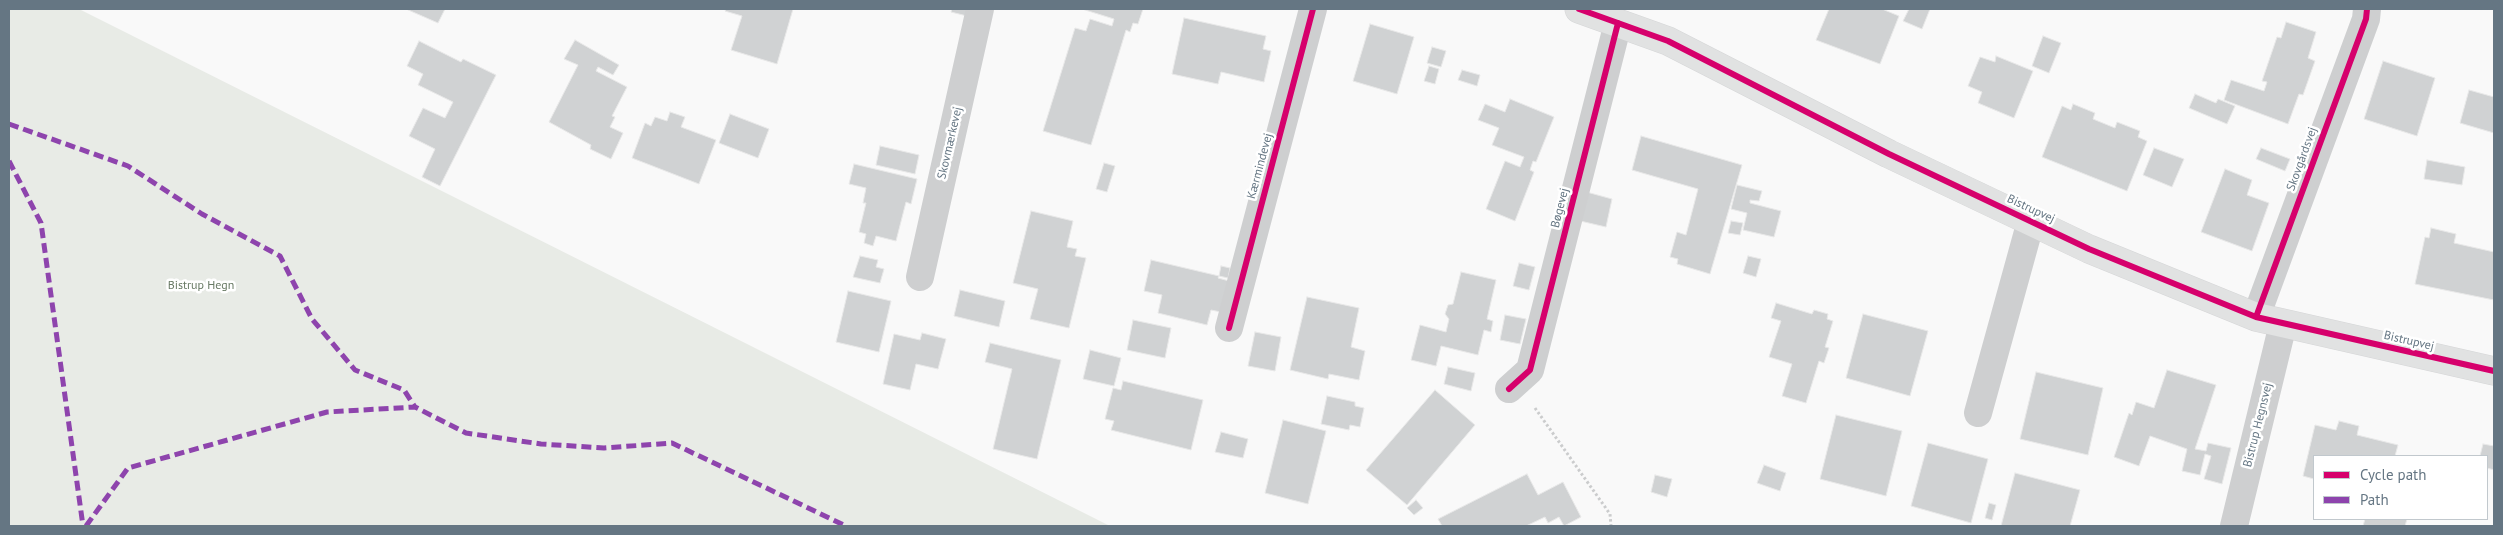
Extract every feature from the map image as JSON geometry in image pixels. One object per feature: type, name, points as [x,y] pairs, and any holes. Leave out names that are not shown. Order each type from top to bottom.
[{"type":"main road","name":"Bistrupvej","points":[[1579,9],[1668,41],[1889,154],[2088,249],[2256,317],[2494,371]]},
{"type":"street","name":"Skovmærkevej","points":[[920,277],[980,9]]},
{"type":"street","name":"Kærmindevej","points":[[1229,328],[1313,9]]},
{"type":"street","name":"Skovgårdsvej","points":[[2256,317],[2363,29],[2367,9]]},
{"type":"street","name":"Bøgevej","points":[[1514,385],[1530,370],[1618,23]]},
{"type":"street","name":"Bistrupvej","points":[[1978,413],[2030,221]]},
{"type":"street","name":"Bistrup Hegnsvej","points":[[2234,526],[2283,324]]},
{"type":"path","points":[[1514,385],[1546,425],[1610,514],[1611,526]]},
{"type":"green space","name":"Bistrup Hegn","points":[[9,9],[79,9],[1110,526],[9,526]]},
{"type":"building","points":[[406,9],[445,9],[438,23]]},
{"type":"building","points":[[726,9],[793,9],[777,64],[731,50],[742,16],[725,11]]},
{"type":"building","points":[[952,9],[969,9],[967,16],[951,12]]},
{"type":"building","points":[[1082,9],[1143,9],[1138,24],[1133,23],[1130,32],[1126,30],[1091,145],[1043,131],[1075,28],[1086,31],[1090,19],[1112,26],[1114,19]]},
{"type":"building","points":[[1829,9],[1882,9],[1899,16],[1880,64],[1816,40]]},
{"type":"building","points":[[1909,9],[1930,9],[1922,29],[1903,21]]},
{"type":"building","points":[[1184,18],[1266,36],[1263,49],[1271,51],[1264,82],[1221,72],[1218,84],[1172,74]]},
{"type":"building","points":[[2286,22],[2316,32],[2308,58],[2315,61],[2303,95],[2299,94],[2288,124],[2224,100],[2231,80],[2264,91],[2267,82],[2262,81],[2277,37],[2281,38]]},
{"type":"building","points":[[1370,24],[1414,37],[1397,94],[1353,81]]},
{"type":"building","points":[[2043,36],[2061,43],[2049,73],[2032,66]]},
{"type":"building","points":[[575,40],[619,65],[613,75],[598,67],[596,71],[627,87],[612,116],[615,117],[610,127],[623,133],[611,159],[590,149],[591,145],[549,122],[578,65],[564,59]]},
{"type":"building","points":[[419,41],[461,62],[463,59],[496,75],[440,186],[422,177],[435,149],[409,136],[423,108],[445,118],[453,102],[418,85],[423,74],[407,66]]},
{"type":"building","points":[[1432,47],[1446,51],[1441,67],[1427,63]]},
{"type":"building","points":[[1996,56],[2033,71],[2014,118],[1978,103],[1982,92],[1968,86],[1980,57],[1995,62]]},
{"type":"building","points":[[2383,61],[2435,78],[2417,136],[2364,119]]},
{"type":"building","points":[[1429,66],[1439,69],[1435,84],[1424,81]]},
{"type":"building","points":[[1462,70],[1480,75],[1477,86],[1458,80]]},
{"type":"building","points":[[2469,90],[2494,97],[2494,133],[2460,123]]},
{"type":"building","points":[[2195,94],[2216,103],[2218,99],[2235,106],[2227,124],[2189,108]]},
{"type":"building","points":[[1510,99],[1554,117],[1536,162],[1533,161],[1530,170],[1534,172],[1515,221],[1486,209],[1505,161],[1520,167],[1524,157],[1492,145],[1499,128],[1478,120],[1485,104],[1505,112]]},
{"type":"building","points":[[2073,104],[2095,113],[2093,119],[2115,128],[2117,122],[2140,131],[2138,137],[2147,141],[2127,191],[2042,157],[2062,106],[2071,110]]},
{"type":"building","points":[[670,112],[685,117],[681,127],[716,140],[699,184],[632,158],[645,123],[651,126],[655,117],[667,121]]},
{"type":"building","points":[[730,114],[769,129],[758,158],[719,143]]},
{"type":"building","points":[[1641,136],[1742,165],[1710,274],[1677,264],[1678,259],[1670,257],[1677,232],[1686,235],[1698,189],[1632,170]]},
{"type":"building","points":[[880,146],[919,155],[915,174],[876,165]]},
{"type":"building","points":[[2154,148],[2184,159],[2172,187],[2143,175]]},
{"type":"building","points":[[2261,148],[2290,159],[2285,171],[2256,159]]},
{"type":"building","points":[[2427,160],[2465,167],[2462,185],[2424,179]]},
{"type":"building","points":[[1104,163],[1115,166],[1107,192],[1096,189]]},
{"type":"building","points":[[854,164],[917,179],[911,204],[906,202],[896,241],[876,236],[873,246],[864,243],[866,234],[859,232],[866,203],[863,203],[866,188],[849,184]]},
{"type":"building","points":[[2225,169],[2252,180],[2247,195],[2269,203],[2252,251],[2201,232]]},
{"type":"building","points":[[1737,185],[1762,191],[1759,201],[1750,200],[1750,203],[1781,211],[1774,237],[1743,230],[1747,213],[1731,209]]},
{"type":"building","points":[[1583,191],[1612,199],[1606,227],[1576,220]]},
{"type":"building","points":[[1031,211],[1073,221],[1067,247],[1077,249],[1075,256],[1086,258],[1069,328],[1030,319],[1038,289],[1013,283]]},
{"type":"building","points":[[1731,221],[1743,223],[1740,235],[1728,233]]},
{"type":"building","points":[[2431,228],[2456,234],[2454,243],[2494,252],[2494,300],[2415,284],[2425,237],[2429,238]]},
{"type":"building","points":[[860,256],[878,260],[876,267],[884,269],[880,283],[853,277]]},
{"type":"building","points":[[1748,256],[1761,259],[1756,277],[1743,273]]},
{"type":"building","points":[[1151,260],[1219,276],[1218,278],[1229,281],[1221,312],[1211,310],[1207,325],[1158,313],[1162,295],[1144,291]]},
{"type":"building","points":[[1519,263],[1535,267],[1529,290],[1513,286]]},
{"type":"building","points":[[1221,266],[1230,268],[1228,278],[1219,276]]},
{"type":"building","points":[[1461,272],[1496,280],[1487,319],[1493,321],[1491,332],[1484,330],[1478,355],[1441,346],[1436,366],[1411,360],[1420,325],[1446,332],[1449,319],[1445,314],[1448,305],[1453,304]]},
{"type":"building","points":[[960,290],[1005,301],[999,327],[954,316]]},
{"type":"building","points":[[848,291],[891,301],[879,352],[836,342]]},
{"type":"building","points":[[1307,297],[1359,308],[1351,347],[1365,351],[1359,380],[1329,374],[1328,379],[1290,370]]},
{"type":"building","points":[[1776,303],[1812,314],[1814,310],[1828,314],[1827,319],[1833,321],[1825,347],[1829,348],[1824,363],[1819,361],[1806,403],[1782,396],[1792,364],[1769,357],[1781,321],[1771,318]]},
{"type":"building","points":[[1863,314],[1928,331],[1910,396],[1846,378]]},
{"type":"building","points":[[1505,315],[1526,319],[1520,344],[1500,340]]},
{"type":"building","points":[[1133,320],[1171,328],[1165,358],[1127,350]]},
{"type":"building","points":[[1255,332],[1281,337],[1275,371],[1248,366]]},
{"type":"building","points":[[922,333],[946,339],[938,369],[916,364],[910,390],[883,384],[894,334],[920,340]]},
{"type":"building","points":[[990,343],[1061,360],[1037,459],[993,449],[1012,369],[985,362]]},
{"type":"building","points":[[1090,350],[1121,358],[1114,386],[1083,379]]},
{"type":"building","points":[[1448,367],[1475,373],[1471,391],[1444,384]]},
{"type":"building","points":[[2167,370],[2216,385],[2195,449],[2206,451],[2208,443],[2231,448],[2222,484],[2204,479],[2211,456],[2205,454],[2200,475],[2182,471],[2187,449],[2150,436],[2139,466],[2114,457],[2129,413],[2132,415],[2136,402],[2154,408]]},
{"type":"building","points":[[2036,372],[2103,388],[2088,455],[2020,439]]},
{"type":"building","points":[[1123,381],[1203,400],[1191,450],[1111,430],[1114,421],[1105,419],[1113,388],[1121,390]]},
{"type":"building","points":[[1435,390],[1475,425],[1407,505],[1366,470]]},
{"type":"building","points":[[1327,396],[1355,402],[1355,406],[1364,408],[1360,427],[1350,425],[1349,430],[1321,424]]},
{"type":"building","points":[[1836,415],[1902,431],[1886,496],[1820,479]]},
{"type":"building","points":[[1283,420],[1326,431],[1308,504],[1265,493]]},
{"type":"building","points":[[2339,421],[2359,426],[2357,435],[2398,445],[2395,455],[2313,455],[2313,479],[2303,476],[2315,425],[2336,430]]},
{"type":"building","points":[[1221,432],[1248,439],[1243,458],[1215,452]]},
{"type":"building","points":[[1928,443],[1988,459],[1971,523],[1911,506]]},
{"type":"building","points":[[2483,444],[2494,446],[2494,470],[2488,468],[2488,455],[2480,455]]},
{"type":"building","points":[[1764,465],[1786,473],[1780,491],[1757,483]]},
{"type":"building","points":[[2015,473],[2080,490],[2070,526],[2001,526]]},
{"type":"building","points":[[1527,474],[1538,495],[1563,482],[1581,517],[1564,526],[1559,517],[1548,523],[1545,517],[1526,526],[1442,526],[1438,519]]},
{"type":"building","points":[[1655,475],[1672,479],[1667,497],[1651,492]]},
{"type":"building","points":[[1416,500],[1423,508],[1414,515],[1407,508]]},
{"type":"building","points":[[1989,503],[1996,505],[1992,520],[1985,518]]},
{"type":"building","points":[[2365,520],[2407,520],[2405,526],[2363,526]]},
{"type":"marked path","points":[[9,124],[128,166],[202,214],[280,256],[312,319],[355,370],[404,390],[415,407]]},
{"type":"marked path","points":[[9,161],[41,223],[83,526]]},
{"type":"marked path","points":[[86,526],[128,468],[327,412],[415,407],[466,433],[541,444],[604,448],[672,443],[846,526]]},
{"type":"cycle path","points":[[1229,328],[1313,9]]},
{"type":"cycle path","points":[[1579,9],[1668,41],[1889,154],[2089,249],[2256,317],[2494,371]]},
{"type":"cycle path","points":[[2256,317],[2366,19],[2367,9]]},
{"type":"cycle path","points":[[1509,389],[1530,370],[1618,23]]}]
